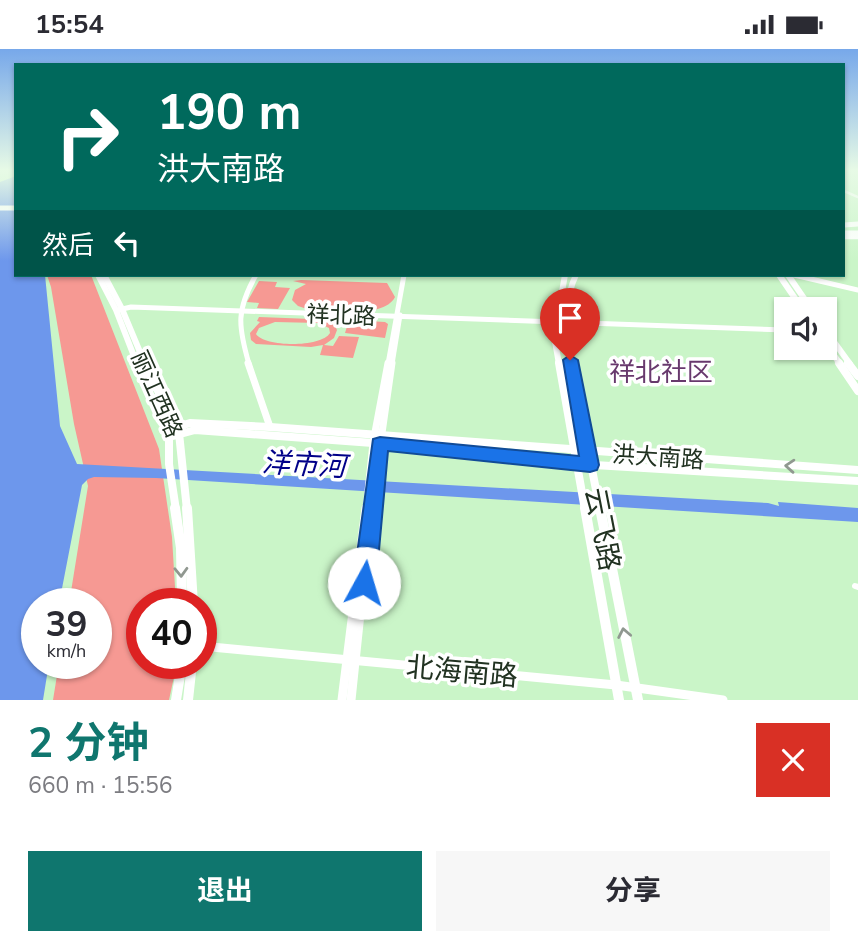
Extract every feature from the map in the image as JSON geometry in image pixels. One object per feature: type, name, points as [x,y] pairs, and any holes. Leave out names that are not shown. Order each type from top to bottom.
[{"type":"main road","name":"丽江西路","points":[[99,277],[120,311]]},
{"type":"main road","name":"丽江西路","points":[[105,277],[120,311],[147,392],[173,432],[181,462],[178,489],[182,588]]},
{"type":"main road","name":"云飞路","points":[[565,277],[554,336],[619,700]]},
{"type":"main road","name":"云飞路","points":[[575,277],[571,285],[566,337],[638,700]]},
{"type":"main road","points":[[780,277],[794,297]]},
{"type":"main road","points":[[789,277],[803,297]]},
{"type":"main road","points":[[837,347],[858,376]]},
{"type":"main road","points":[[837,360],[858,391]]},
{"type":"main road","name":"洪大南路","points":[[173,432],[190,423],[270,427],[578,464],[858,481]]},
{"type":"main road","name":"丽江西路","points":[[173,432],[169,464],[178,489],[192,562],[193,588]]},
{"type":"main road","name":"洪大南路","points":[[173,432],[377,439],[858,470]]},
{"type":"main road","points":[[176,700],[179,679]]},
{"type":"main road","points":[[188,700],[190,679]]},
{"type":"street","points":[[255,277],[244,295],[239,313],[241,332],[270,427]]},
{"type":"street","points":[[351,700],[352,662],[377,439],[405,277]]},
{"type":"street","points":[[802,277],[858,291]]},
{"type":"street","name":"祥北路","points":[[120,311],[774,330]]},
{"type":"street","name":"北海南路","points":[[217,648],[616,685],[723,700]]},
{"type":"street","points":[[342,700],[352,662]]},
{"type":"shaded area","points":[[48,277],[92,277],[159,449],[172,537],[175,588],[126,588],[126,679],[174,679],[169,700],[53,700],[56,679],[112,679],[112,588],[72,588],[88,486]]},
{"type":"shaded area","points":[[259,281],[277,282],[275,287],[290,288],[278,309],[257,308],[259,303],[247,302]]},
{"type":"shaded area","points":[[293,281],[387,283],[395,297],[389,304],[368,311],[307,309],[292,300],[295,290],[306,284]]},
{"type":"shaded area","points":[[259,317],[338,320],[334,324],[337,330],[334,338],[324,345],[333,346],[339,336],[359,337],[353,358],[320,355],[323,345],[311,347],[256,344],[251,340],[250,333],[260,322],[257,321]],"holes":[[[275,322],[318,323],[329,328],[330,333],[325,338],[305,343],[270,341],[256,334],[259,328]]]},
{"type":"shaded area","points":[[349,320],[385,322],[388,324],[385,338],[345,333]]},
{"type":"water","points":[[0,199],[14,199],[14,277],[45,277],[60,426],[77,464],[768,503],[779,506],[778,502],[858,508],[858,522],[156,478],[94,477],[82,485],[62,588],[21,588],[21,679],[46,679],[43,700],[0,700]]},
{"type":"district","name":"祥北社区","points":[[661,372]]},
{"type":"route","points":[[364,583],[380,444],[590,465],[570,360]]},
{"type":"water label","name":"洋市河","points":[[304,464]]}]
